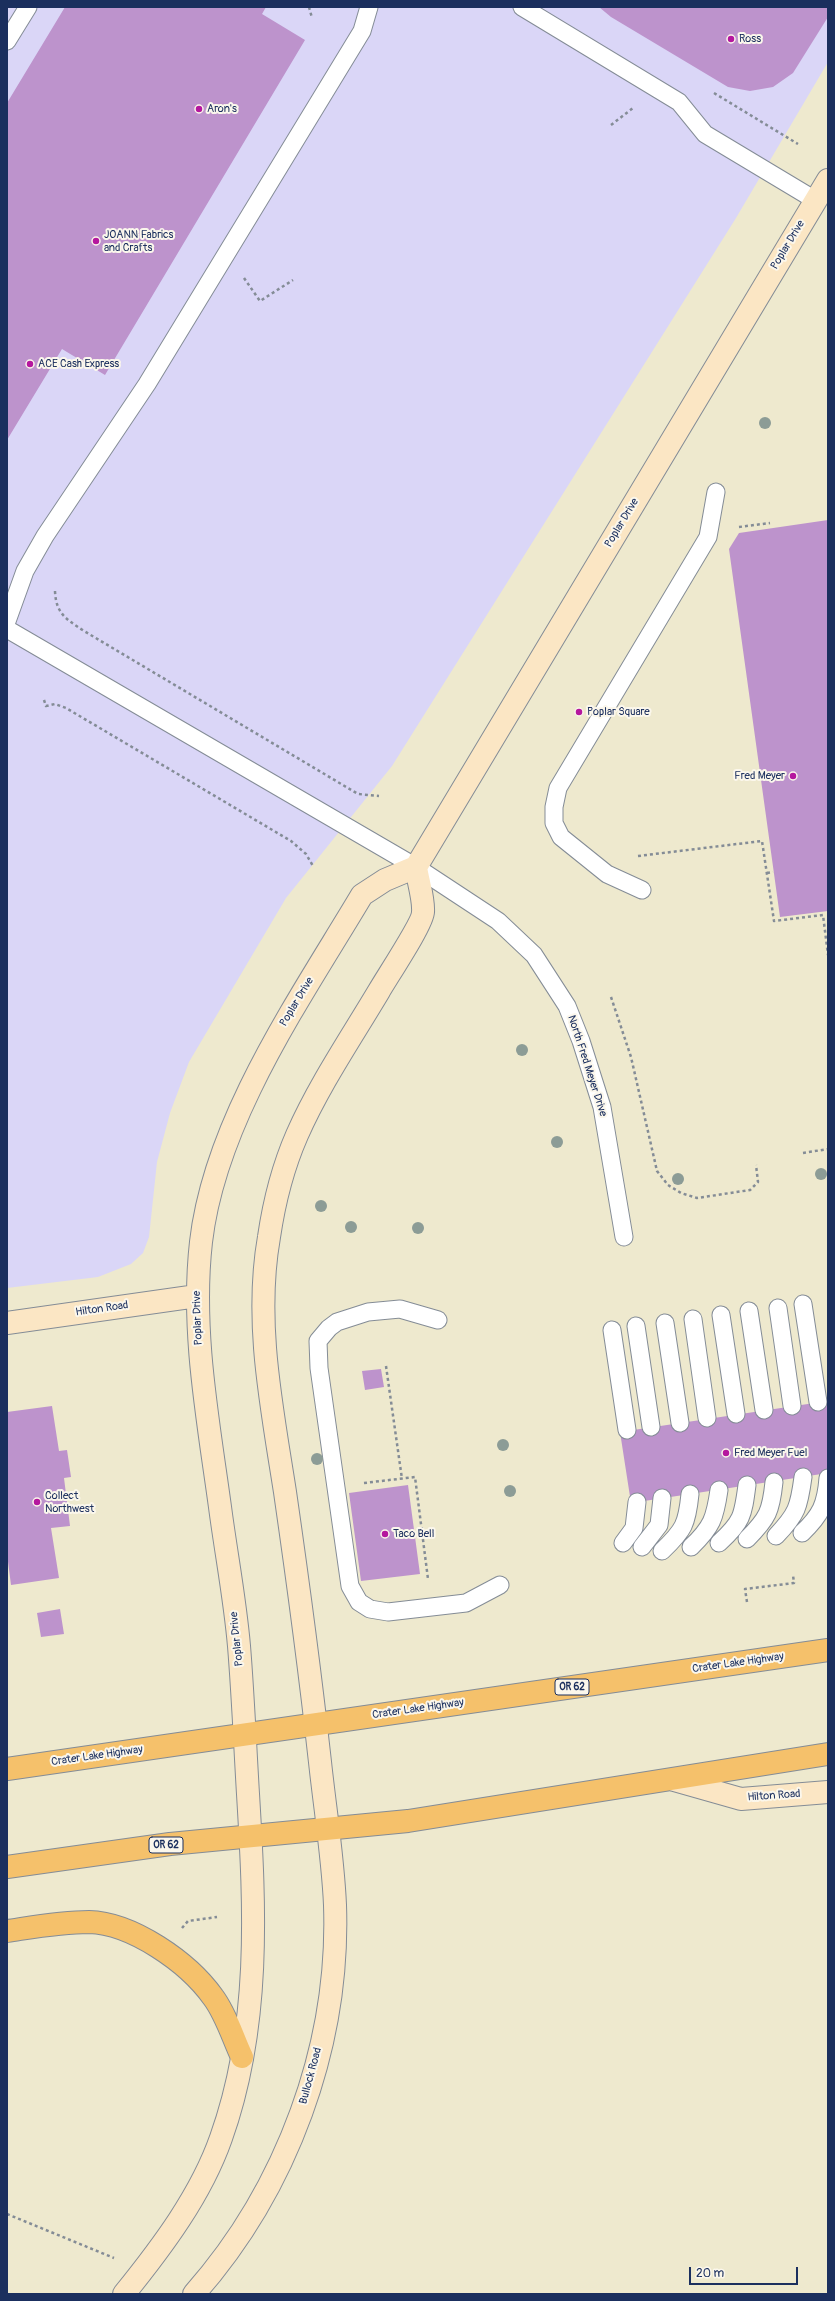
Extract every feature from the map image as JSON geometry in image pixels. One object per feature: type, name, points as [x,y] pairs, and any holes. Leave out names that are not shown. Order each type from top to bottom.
[{"type":"highway","name":"Crater Lake Highway","points":[[7,1769],[828,1650]]},
{"type":"highway","name":"OR 62","points":[[7,1867],[170,1844],[408,1821],[674,1780],[828,1754]]},
{"type":"highway","points":[[7,1931],[90,1922],[132,1932],[164,1950],[188,1970],[214,1997],[242,2057]]},
{"type":"main road","name":"Poplar Drive","points":[[251,1837],[239,1644],[200,1359],[197,1296],[201,1237],[216,1172],[264,1058],[362,895],[385,880],[416,868],[828,180]]},
{"type":"main road","points":[[327,1830],[305,1634],[263,1329],[266,1264],[269,1237],[281,1183],[296,1136],[322,1088],[424,914],[416,868]]},
{"type":"main road","name":"Hilton Road","points":[[7,1323],[197,1296]]},
{"type":"main road","name":"Hilton Road","points":[[674,1780],[741,1799],[828,1792]]},
{"type":"main road","name":"Bullock Road","points":[[194,2294],[238,2236],[269,2185],[298,2123],[315,2068],[328,2010],[334,1960],[335,1904],[327,1830]]},
{"type":"main road","points":[[124,2294],[166,2239],[195,2193],[221,2140],[236,2089],[253,1984],[255,1911],[251,1837]]},
{"type":"lane","points":[[7,41],[28,7]]},
{"type":"lane","points":[[7,621],[26,571],[45,536],[174,339],[362,31],[369,7]]},
{"type":"lane","points":[[522,7],[679,102],[705,134],[815,200]]},
{"type":"lane","points":[[642,890],[607,874],[561,837],[554,823],[554,808],[558,788],[708,537],[716,492]]},
{"type":"lane","name":"North Fred Meyer Drive","points":[[7,629],[416,868],[498,920],[534,955],[567,1006],[581,1041],[602,1107],[624,1237]]},
{"type":"lane","points":[[803,1304],[818,1402]]},
{"type":"lane","points":[[778,1308],[792,1406]]},
{"type":"lane","points":[[438,1320],[400,1309],[368,1312],[337,1322],[329,1328],[318,1341],[319,1368],[350,1586],[357,1599],[370,1609],[388,1612],[466,1603],[500,1585]]},
{"type":"lane","points":[[749,1312],[764,1410]]},
{"type":"lane","points":[[721,1315],[736,1414]]},
{"type":"lane","points":[[693,1319],[708,1418]]},
{"type":"lane","points":[[665,1323],[680,1423]]},
{"type":"lane","points":[[636,1326],[651,1427]]},
{"type":"lane","points":[[612,1330],[627,1430]]},
{"type":"lane","points":[[776,1536],[788,1522],[800,1503],[803,1477]]},
{"type":"lane","points":[[802,1533],[815,1521],[827,1500],[828,1478]]},
{"type":"lane","points":[[747,1539],[762,1524],[771,1507],[774,1482]]},
{"type":"lane","points":[[719,1543],[734,1529],[744,1512],[746,1485]]},
{"type":"lane","points":[[691,1547],[707,1532],[715,1516],[719,1490]]},
{"type":"lane","points":[[662,1551],[678,1536],[687,1519],[690,1494]]},
{"type":"lane","points":[[642,1547],[659,1525],[662,1498]]},
{"type":"lane","points":[[623,1543],[634,1528],[637,1502]]},
{"type":"path","points":[[309,7],[312,18]]},
{"type":"path","points":[[714,93],[798,144]]},
{"type":"path","points":[[611,125],[638,104]]},
{"type":"path","points":[[240,272],[260,301],[293,280]]},
{"type":"path","points":[[734,528],[770,523]]},
{"type":"path","points":[[54,591],[55,604],[64,618],[358,794],[379,796]]},
{"type":"path","points":[[44,700],[46,706],[55,704],[66,708],[292,841],[306,854],[313,866]]},
{"type":"path","points":[[635,857],[762,841],[774,921],[823,915],[828,955]]},
{"type":"path","points":[[767,874],[773,872]]},
{"type":"path","points":[[611,996],[632,1057],[657,1171],[668,1185],[681,1193],[697,1198],[750,1190],[758,1182],[756,1165]]},
{"type":"path","points":[[803,1153],[828,1149]]},
{"type":"path","points":[[386,1366],[402,1478]]},
{"type":"path","points":[[336,1486],[415,1477],[428,1581],[421,1582]]},
{"type":"path","points":[[747,1602],[746,1590],[794,1584],[793,1575]]},
{"type":"path","points":[[180,1930],[188,1921],[216,1917]]},
{"type":"path","points":[[7,2214],[120,2260],[140,2273]]},
{"type":"shaded area","points":[[7,7],[828,7],[828,62],[736,218],[392,766],[286,898],[189,1062],[170,1113],[157,1162],[149,1237],[143,1253],[131,1264],[98,1277],[7,1288]]},
{"type":"building","name":"JOANN Fabrics and Crafts","points":[[65,7],[266,7],[262,14],[305,40],[105,375],[62,349],[7,440],[7,103]]},
{"type":"building","name":"Ross","points":[[599,7],[828,7],[828,17],[793,73],[773,87],[750,91],[728,87],[611,17]]},
{"type":"building","name":"Fred Meyer","points":[[828,520],[828,911],[780,917],[729,549],[739,533]]},
{"type":"building","points":[[381,1369],[384,1387],[365,1390],[362,1371]]},
{"type":"building","name":"Fred Meyer Fuel","points":[[828,1401],[828,1473],[631,1503],[620,1432]]},
{"type":"building","name":"Collect Northwest","points":[[52,1406],[59,1451],[67,1450],[71,1477],[64,1478],[70,1526],[51,1528],[59,1578],[11,1585],[7,1554],[7,1412]]},
{"type":"building","name":"Taco Bell","points":[[408,1485],[420,1574],[361,1581],[349,1493]]},
{"type":"building","points":[[60,1609],[64,1634],[41,1637],[37,1613]]},
{"type":"place","name":"Ross","points":[[731,39]]},
{"type":"place","name":"Aron's","points":[[199,109]]},
{"type":"place","name":"JOANN Fabrics and Crafts","points":[[96,241]]},
{"type":"place","name":"ACE Cash Express","points":[[30,364]]},
{"type":"place","name":"Poplar Square","points":[[579,712]]},
{"type":"place","name":"Fred Meyer","points":[[793,776]]},
{"type":"place","name":"Fred Meyer Fuel","points":[[726,1453]]},
{"type":"place","name":"Collect Northwest","points":[[37,1502]]},
{"type":"place","name":"Taco Bell","points":[[385,1534]]}]
